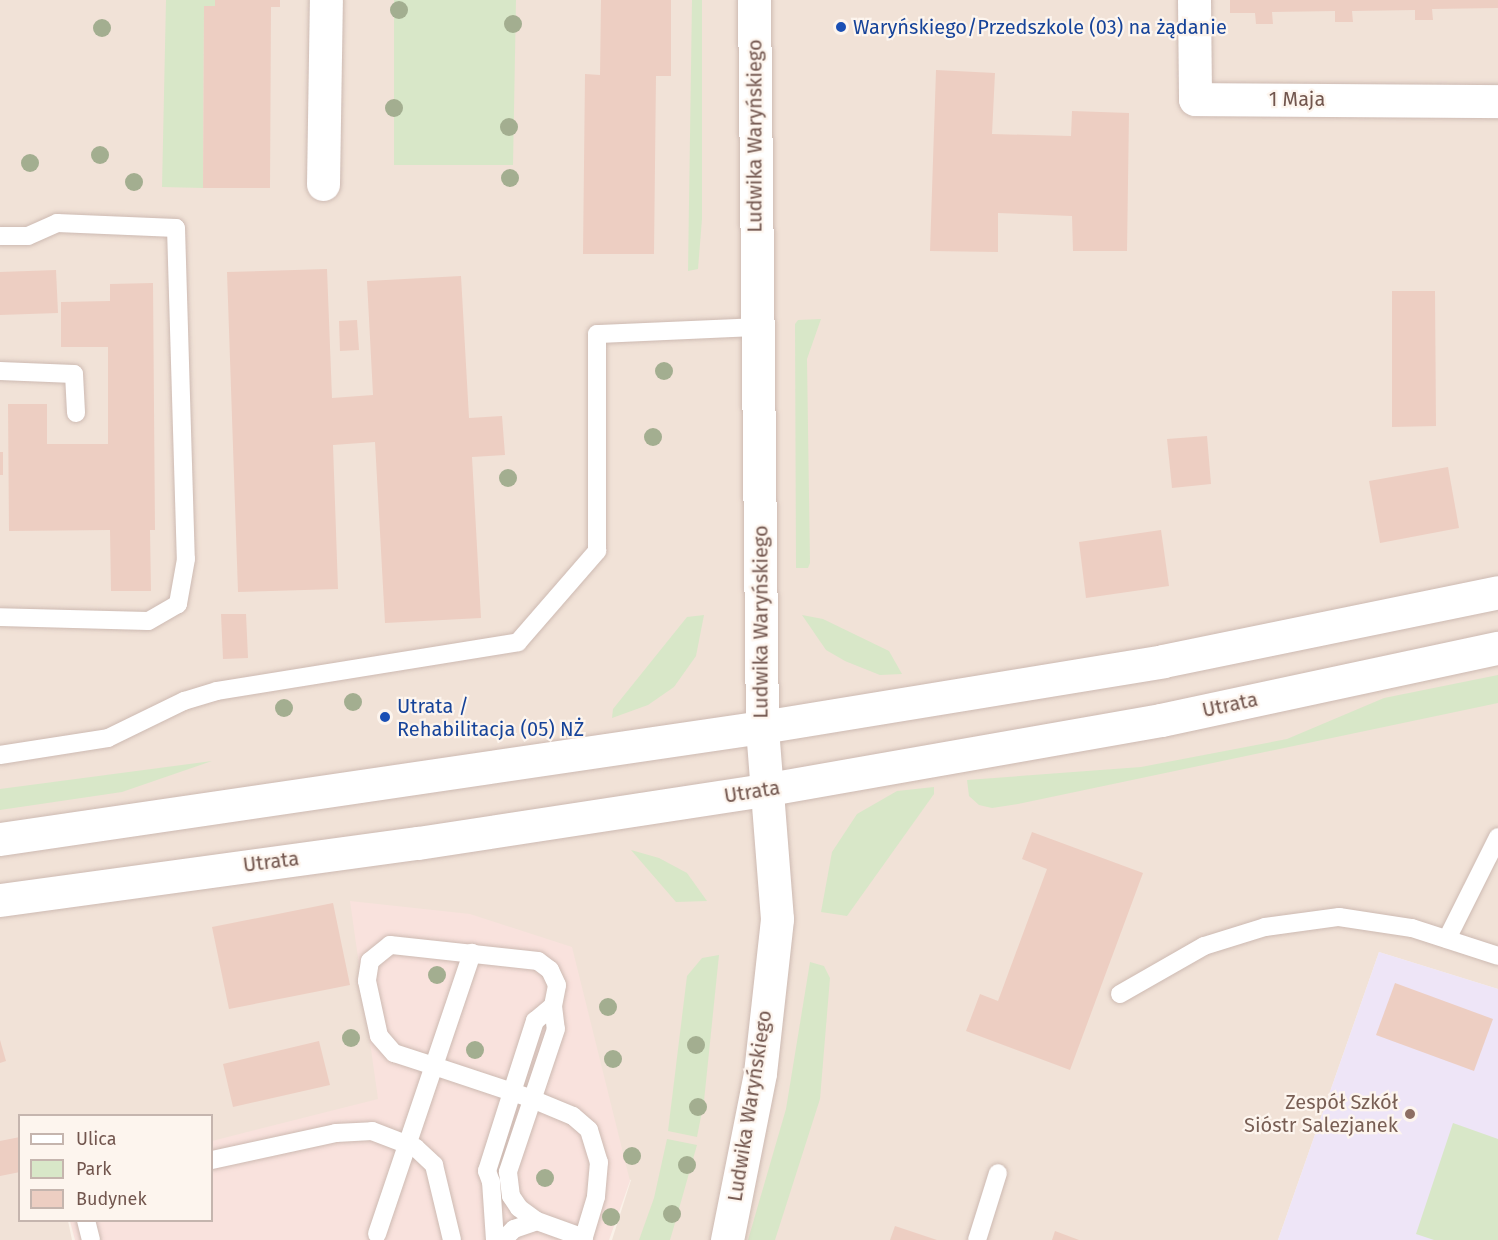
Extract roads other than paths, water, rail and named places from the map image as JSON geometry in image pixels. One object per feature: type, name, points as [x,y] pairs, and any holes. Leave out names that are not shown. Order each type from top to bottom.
[{"type":"main road","points":[[323,184],[326,0]]},
{"type":"main road","name":"Ludwika Waryńskiego","points":[[727,1240],[760,1073],[777,919],[769,789],[762,727],[754,0]]},
{"type":"main road","name":"1 Maja","points":[[1194,0],[1195,99],[1498,101]]},
{"type":"main road","points":[[0,839],[762,727],[1163,661],[1498,592]]},
{"type":"main road","name":"Utrata","points":[[0,900],[769,789],[1161,720],[1498,648]]},
{"type":"lane","points":[[0,236],[28,236],[57,223],[176,228],[186,560],[178,604],[148,621],[0,617]]},
{"type":"lane","points":[[0,755],[108,738],[184,701],[217,691],[518,642],[597,551],[597,334],[757,327]]},
{"type":"lane","points":[[0,371],[74,374],[76,413]]},
{"type":"lane","points":[[1447,939],[1498,837]]},
{"type":"lane","points":[[1120,994],[1203,945],[1265,927],[1339,916],[1412,928],[1498,956]]},
{"type":"lane","points":[[472,953],[390,945],[370,961],[367,981],[379,1036],[394,1053],[532,1099],[584,1124],[595,1143],[600,1162],[596,1197],[583,1239],[537,1221],[519,1208],[511,1196],[508,1172],[532,1099],[556,1029],[553,1006],[557,985],[550,970],[537,961],[472,953]]},
{"type":"lane","points":[[374,1238],[409,1145],[472,953]]},
{"type":"lane","points":[[495,1240],[491,1182],[487,1171],[535,1021],[553,1006]]},
{"type":"lane","points":[[213,1161],[336,1133],[372,1131],[409,1145],[434,1165],[452,1240]]},
{"type":"lane","points":[[491,1182],[508,1172]]},
{"type":"lane","points":[[977,1240],[998,1173]]},
{"type":"lane","points":[[503,1240],[514,1229],[537,1221]]},
{"type":"lane","points":[[86,1222],[91,1240]]},
{"type":"place","name":"Waryńskiego/Przedszkole (03) na żądanie","points":[[841,27]]},
{"type":"place","name":"Utrata / Rehabilitacja (05) NŻ","points":[[385,717]]},
{"type":"place","name":"Zespół Szkół Sióstr Salezjanek","points":[[1410,1114]]}]
